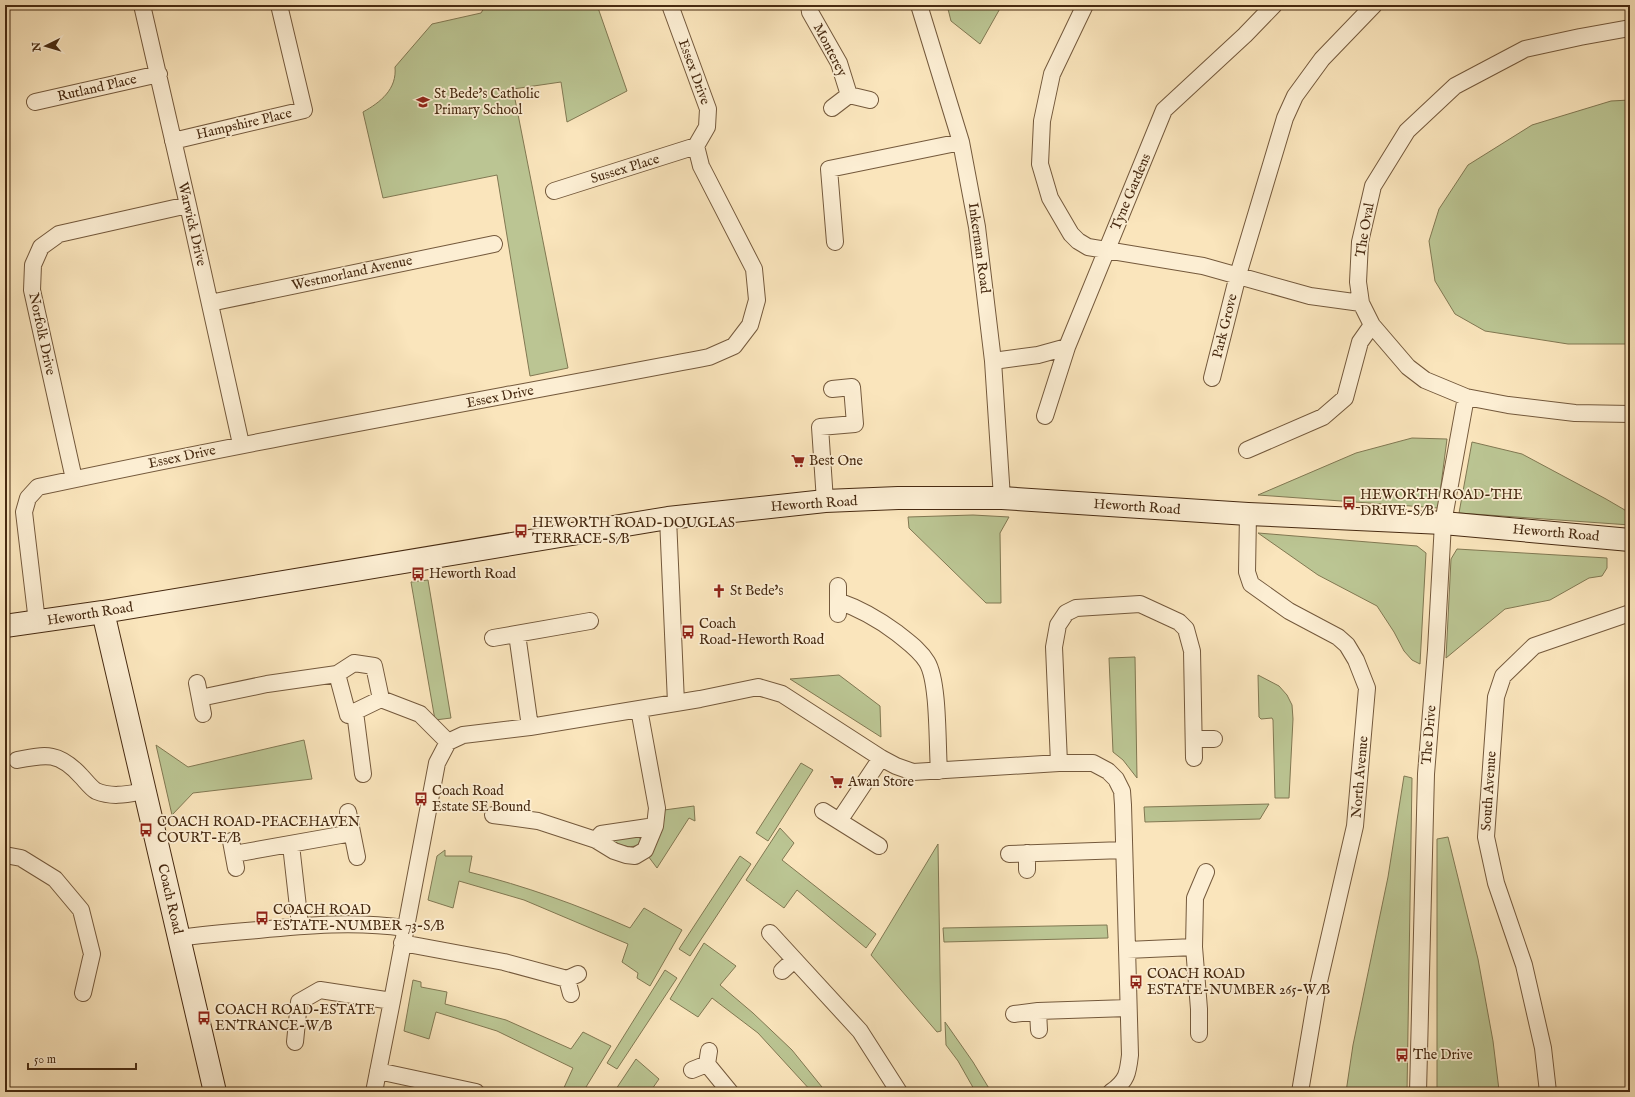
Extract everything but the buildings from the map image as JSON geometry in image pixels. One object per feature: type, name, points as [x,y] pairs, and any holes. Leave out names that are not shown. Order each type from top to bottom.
[{"type":"street","name":"Warwick Drive","points":[[142,5],[159,74],[241,444]]},
{"type":"street","name":"Hampshire Place","points":[[173,141],[304,110],[279,5]]},
{"type":"street","name":"Essex Drive","points":[[37,622],[24,512],[28,498],[38,486],[241,444],[471,403],[709,357],[734,346],[750,325],[757,300],[754,269],[701,166],[696,146],[708,127],[708,109],[670,5]]},
{"type":"street","name":"Monterey","points":[[809,5],[810,12],[839,63],[849,95]]},
{"type":"street","name":"Inkerman Road","points":[[919,5],[961,142],[977,227],[993,360],[1002,498]]},
{"type":"street","points":[[1085,5],[1052,74],[1042,121],[1040,164],[1050,198],[1071,234],[1078,241],[1088,247],[1203,266],[1310,296],[1360,303]]},
{"type":"street","name":"Tyne Gardens","points":[[1045,416],[1067,347],[1164,110],[1245,35],[1274,5]]},
{"type":"street","name":"Park Grove","points":[[1212,378],[1238,275],[1285,118],[1295,96],[1322,59],[1374,5]]},
{"type":"street","name":"The Oval","points":[[1630,28],[1525,49],[1455,86],[1407,131],[1373,186],[1360,242],[1358,282],[1360,303],[1372,325],[1408,367],[1424,380],[1466,397],[1508,405],[1575,413],[1630,414]]},
{"type":"street","name":"Rutland Place","points":[[35,102],[159,74]]},
{"type":"street","name":"Monterey","points":[[849,95],[870,100]]},
{"type":"street","name":"Monterey","points":[[832,108],[849,95]]},
{"type":"street","points":[[835,242],[829,169],[961,142]]},
{"type":"street","name":"Sussex Place","points":[[554,191],[696,146]]},
{"type":"street","name":"Norfolk Drive","points":[[74,479],[32,290],[33,265],[41,247],[58,234],[188,205]]},
{"type":"street","name":"Westmorland Avenue","points":[[210,303],[494,244]]},
{"type":"street","points":[[1247,450],[1323,417],[1345,398],[1360,342],[1372,325]]},
{"type":"street","points":[[993,360],[1038,356],[1067,347]]},
{"type":"street","points":[[826,501],[820,427],[855,424],[852,387],[832,389]]},
{"type":"street","name":"The Drive","points":[[1418,1092],[1426,774],[1436,650],[1443,523],[1466,397]]},
{"type":"street","name":"Heworth Road","points":[[5,626],[103,612],[668,518],[826,501],[898,498],[1002,498],[1248,514],[1443,523],[1630,540]]},
{"type":"street","name":"North Avenue","points":[[1248,514],[1247,572],[1251,584],[1289,611],[1338,637],[1347,645],[1356,660],[1367,688],[1355,826],[1318,986],[1300,1092]]},
{"type":"street","points":[[668,518],[676,703]]},
{"type":"street","points":[[838,600],[876,617],[919,650],[928,663],[934,684],[939,771]]},
{"type":"street","points":[[1059,763],[1054,647],[1058,625],[1066,613],[1076,608],[1140,604],[1179,622],[1186,629],[1192,651],[1194,758]]},
{"type":"street","name":"Coach Road","points":[[103,612],[215,1092]]},
{"type":"street","name":"South Avenue","points":[[1548,1092],[1543,1048],[1524,965],[1496,883],[1486,837],[1496,697],[1504,676],[1534,646],[1630,614]]},
{"type":"street","points":[[494,638],[517,634],[579,618]]},
{"type":"street","points":[[517,634],[530,727]]},
{"type":"street","points":[[203,714],[199,691],[267,684],[337,674],[354,663],[374,666],[381,699]]},
{"type":"street","points":[[337,674],[348,715],[381,699],[420,714],[448,742]]},
{"type":"street","points":[[374,1092],[437,763],[448,742],[463,735],[530,727],[676,703],[758,687],[782,694],[881,758],[896,766],[913,772],[1059,763],[1093,763],[1108,771],[1116,778],[1122,791],[1130,1055],[1128,1073],[1120,1085],[1111,1092]]},
{"type":"street","points":[[493,815],[538,821],[596,840],[614,851],[626,855],[635,856],[645,850],[655,826],[657,808],[639,709]]},
{"type":"street","points":[[355,712],[363,774]]},
{"type":"street","points":[[1194,739],[1214,739]]},
{"type":"street","points":[[17,760],[37,756],[58,757],[78,773],[95,790],[115,796],[145,791]]},
{"type":"street","points":[[839,821],[881,758]]},
{"type":"street","points":[[823,811],[839,821],[857,841],[879,846]]},
{"type":"street","points":[[348,812],[357,857]]},
{"type":"street","points":[[596,840],[601,834],[655,826]]},
{"type":"street","points":[[234,854],[352,833]]},
{"type":"street","points":[[291,845],[300,925]]},
{"type":"street","points":[[1009,854],[1124,850]]},
{"type":"street","points":[[1027,853],[1027,870]]},
{"type":"street","points":[[5,855],[21,858],[55,879],[81,910],[92,954],[83,992]]},
{"type":"street","points":[[1199,1034],[1199,1009],[1194,947],[1195,898],[1206,872]]},
{"type":"street","points":[[178,938],[300,925],[347,923],[504,962],[572,982]]},
{"type":"street","points":[[770,933],[860,1031],[899,1092]]},
{"type":"street","points":[[1127,950],[1194,947]]},
{"type":"street","points":[[782,971],[794,960]]},
{"type":"street","points":[[294,1042],[299,1002],[320,990],[392,1001]]},
{"type":"street","points":[[1014,1014],[1038,1011],[1128,1008]]},
{"type":"street","points":[[1038,1011],[1039,1030]]},
{"type":"street","points":[[692,1070],[708,1057],[730,1092]]},
{"type":"street","points":[[378,1071],[476,1092]]},
{"type":"green space","name":"St Bede's Catholic Primary School","points":[[486,5],[597,5],[627,91],[567,122],[561,82],[513,89],[568,368],[530,376],[497,175],[383,198],[363,112],[376,104],[386,94],[393,82],[395,67],[432,24],[481,13]]},
{"type":"green space","points":[[947,5],[1002,5],[980,44],[951,21]]},
{"type":"green space","points":[[1630,100],[1630,344],[1568,344],[1485,331],[1455,314],[1435,281],[1429,241],[1439,209],[1468,165],[1532,125],[1611,101]]},
{"type":"green space","points":[[1412,438],[1447,439],[1438,508],[1258,495],[1356,453]]},
{"type":"green space","points":[[1472,442],[1522,454],[1630,513],[1630,525],[1459,513]]},
{"type":"green space","points":[[973,515],[1009,517],[1000,533],[1001,603],[986,603],[909,528],[908,517]]},
{"type":"green space","points":[[1258,533],[1417,546],[1426,553],[1420,664],[1412,660],[1404,651],[1394,632],[1377,606],[1318,575]]},
{"type":"green space","points":[[1457,549],[1607,558],[1607,568],[1602,576],[1589,578],[1550,600],[1505,609],[1446,658],[1451,559]]},
{"type":"green space","points":[[428,580],[451,718],[435,720],[411,582]]},
{"type":"green space","points":[[1135,657],[1137,778],[1123,760],[1113,752],[1109,658]]},
{"type":"green space","points":[[839,675],[880,706],[881,737],[790,679]]},
{"type":"green space","points":[[1258,675],[1279,686],[1287,695],[1292,705],[1293,719],[1289,798],[1275,798],[1273,720],[1272,718],[1261,719],[1259,717]]},
{"type":"green space","points":[[304,740],[312,779],[193,793],[172,815],[156,745],[188,767]]},
{"type":"green space","points":[[801,763],[813,770],[768,841],[756,833]]},
{"type":"green space","points":[[1404,776],[1412,778],[1407,1092],[1346,1092],[1353,1045],[1388,877]]},
{"type":"green space","points":[[1269,804],[1260,819],[1145,822],[1144,807]]},
{"type":"green space","points":[[694,806],[695,821],[689,818],[657,868],[648,856],[664,810]]},
{"type":"green space","points":[[780,828],[794,843],[782,860],[876,934],[866,948],[797,890],[784,908],[746,880]]},
{"type":"green space","points":[[638,836],[641,840],[640,844],[637,846],[624,846],[614,842],[614,839]]},
{"type":"green space","points":[[1448,837],[1478,959],[1493,1041],[1499,1090],[1437,1090],[1437,839]]},
{"type":"green space","points":[[938,844],[941,1031],[937,1032],[871,955]]},
{"type":"green space","points":[[445,850],[445,856],[472,856],[469,872],[510,883],[551,897],[630,928],[644,908],[682,930],[650,986],[637,978],[638,973],[622,962],[628,944],[524,900],[459,881],[453,908],[428,900],[437,856]]},
{"type":"green space","points":[[740,856],[751,864],[690,956],[679,949]]},
{"type":"green space","points":[[1107,925],[1108,938],[944,942],[943,928]]},
{"type":"green space","points":[[704,943],[736,966],[720,985],[753,1013],[792,1050],[826,1092],[812,1092],[758,1033],[712,998],[698,1017],[670,999]]},
{"type":"green space","points":[[665,970],[677,978],[617,1069],[607,1063]]},
{"type":"green space","points":[[413,980],[421,982],[421,987],[447,992],[445,1004],[506,1020],[571,1049],[583,1032],[611,1046],[583,1092],[562,1092],[573,1068],[497,1031],[436,1012],[429,1039],[404,1031]]},
{"type":"green space","points":[[945,1022],[973,1062],[990,1090],[975,1091],[958,1061],[946,1045]]},
{"type":"green space","points":[[636,1059],[659,1079],[650,1092],[614,1092]]},
{"type":"place","name":"St Bede's Catholic Primary School","points":[[423,102]]},
{"type":"place","name":"Best One","points":[[798,461]]},
{"type":"place","name":"HEWORTH ROAD-THE DRIVE-S/B","points":[[1349,503]]},
{"type":"place","name":"HEWORTH ROAD-DOUGLAS TERRACE-S/B","points":[[521,531]]},
{"type":"place","name":"Heworth Road","points":[[418,574]]},
{"type":"place","name":"St Bede's","points":[[719,591]]},
{"type":"place","name":"Coach Road-Heworth Road","points":[[688,632]]},
{"type":"place","name":"Awan Store","points":[[837,782]]},
{"type":"place","name":"Coach Road Estate SE Bound","points":[[421,799]]},
{"type":"place","name":"COACH ROAD-PEACEHAVEN COURT-E/B","points":[[146,830]]},
{"type":"place","name":"COACH ROAD ESTATE-NUMBER 73-S/B","points":[[262,918]]},
{"type":"place","name":"COACH ROAD ESTATE-NUMBER 265-W/B","points":[[1136,982]]},
{"type":"place","name":"COACH ROAD-ESTATE ENTRANCE-W/B","points":[[204,1018]]},
{"type":"place","name":"The Drive","points":[[1402,1055]]}]
